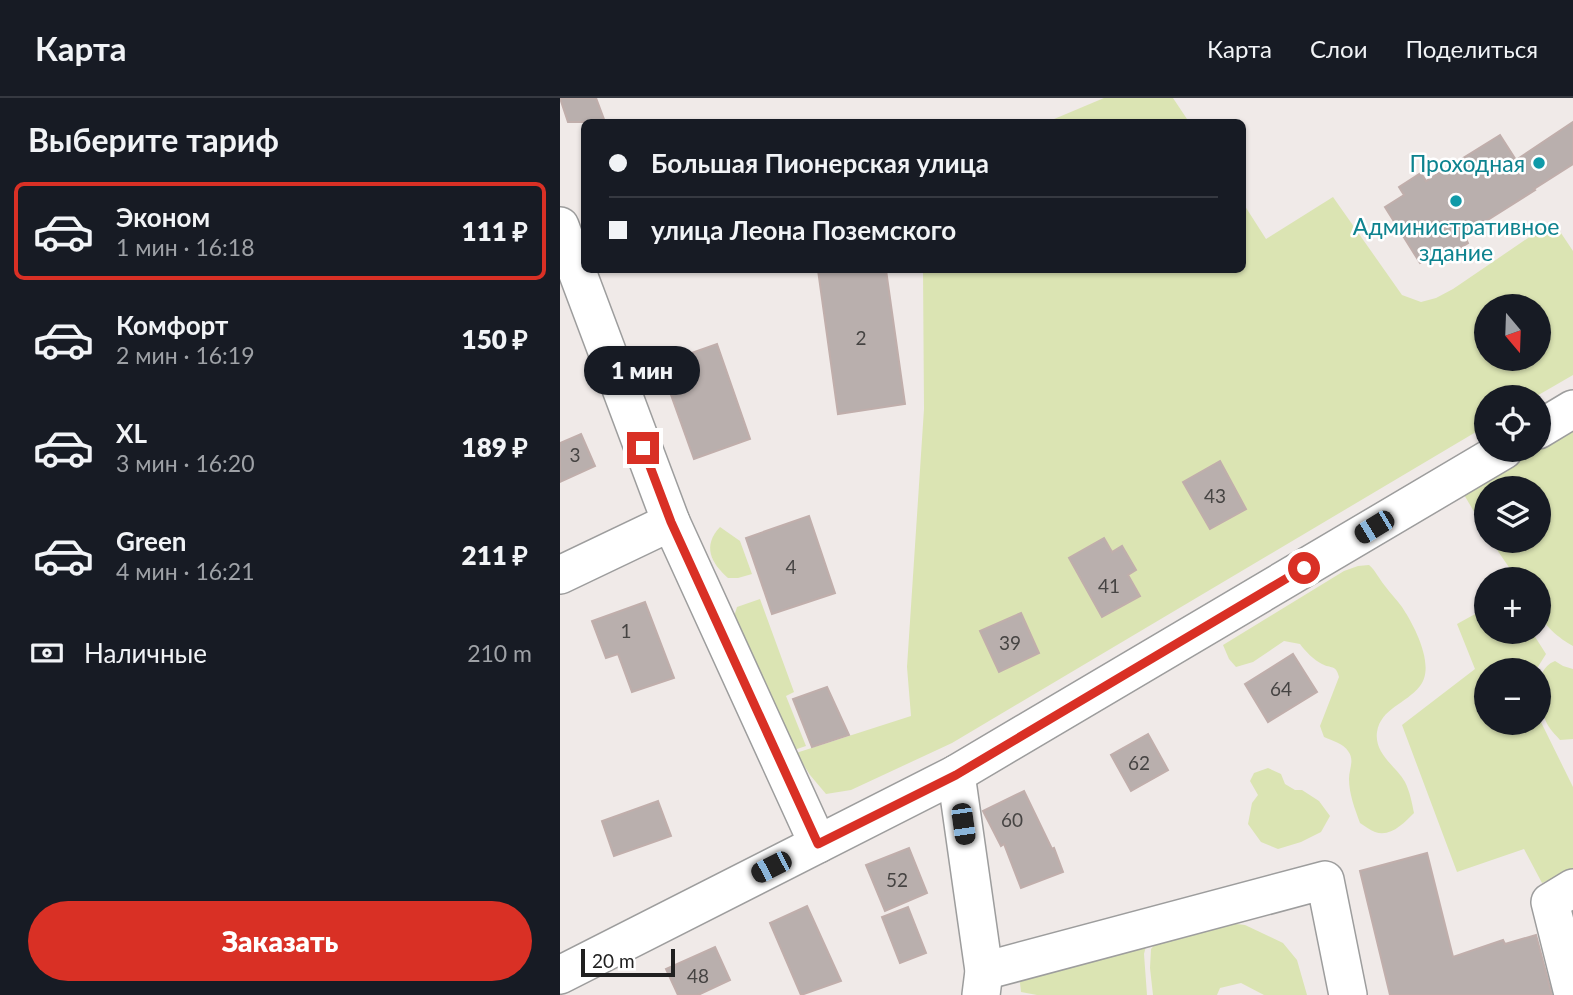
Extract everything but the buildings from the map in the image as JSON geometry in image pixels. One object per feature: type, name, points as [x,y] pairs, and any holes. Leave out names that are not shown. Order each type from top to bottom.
[{"type":"street","points":[[560,226],[671,522],[818,844]]},
{"type":"street","points":[[1551,422],[1573,409]]},
{"type":"street","points":[[560,975],[956,775],[1484,462]]},
{"type":"street","points":[[560,575],[671,522]]},
{"type":"street","points":[[956,775],[982,983],[1325,880],[1348,995]]},
{"type":"street","points":[[1573,888],[1550,902],[1573,994]]},
{"type":"green space","points":[[1104,98],[1173,98],[1187,119],[1054,119]]},
{"type":"green space","points":[[1333,197],[1402,295],[1421,302],[1453,289],[1553,221],[1573,251],[1573,375],[1551,388],[1551,385],[1474,385],[1474,433],[952,743],[851,790],[826,794],[796,753],[911,716],[907,667],[924,409],[923,273],[1246,273],[1246,208],[1266,239]]},
{"type":"green space","points":[[1573,419],[1573,646],[1551,629],[1551,567],[1509,567],[1499,553],[1551,553],[1551,476],[1486,476],[1506,462],[1551,462],[1551,432]]},
{"type":"green space","points":[[1474,485],[1474,512],[1463,493]]},
{"type":"green space","points":[[720,527],[740,541],[752,574],[728,578],[717,566],[710,548],[714,534]]},
{"type":"green space","points":[[1369,565],[1412,624],[1422,646],[1426,668],[1420,686],[1383,717],[1377,732],[1382,753],[1407,786],[1414,813],[1386,833],[1373,831],[1360,823],[1350,790],[1350,754],[1344,746],[1324,737],[1320,726],[1339,677],[1336,670],[1316,660],[1300,644],[1284,641],[1253,662],[1236,667],[1223,645],[1344,571]]},
{"type":"green space","points":[[760,599],[794,692],[786,696],[806,746],[794,750],[732,623],[737,607]]},
{"type":"green space","points":[[1474,615],[1474,644],[1540,644],[1546,654],[1544,658],[1474,658],[1474,666],[1457,624]]},
{"type":"green space","points":[[1555,661],[1573,669],[1573,739],[1560,740],[1551,729],[1551,664]]},
{"type":"green space","points":[[1474,670],[1474,735],[1547,735],[1573,787],[1573,870],[1542,883],[1524,849],[1457,872],[1402,725]]},
{"type":"green space","points":[[1268,768],[1281,774],[1285,784],[1295,790],[1302,790],[1319,801],[1330,816],[1321,832],[1278,849],[1261,842],[1248,824],[1252,803],[1258,795],[1250,781],[1254,773]]},
{"type":"green space","points":[[1219,922],[1245,925],[1283,943],[1297,960],[1307,995],[1264,995],[1241,983],[1220,988],[1217,995],[1153,995],[1151,949],[1163,935]]},
{"type":"green space","points":[[1146,946],[1144,954],[1147,995],[1037,995],[1021,992],[1015,968]]},
{"type":"place","name":"Проходная","points":[[1539,163]]},
{"type":"place","name":"Административное здание","points":[[1456,201]]},
{"type":"route","points":[[643,448],[671,522],[818,844],[956,775],[1304,568]]}]
